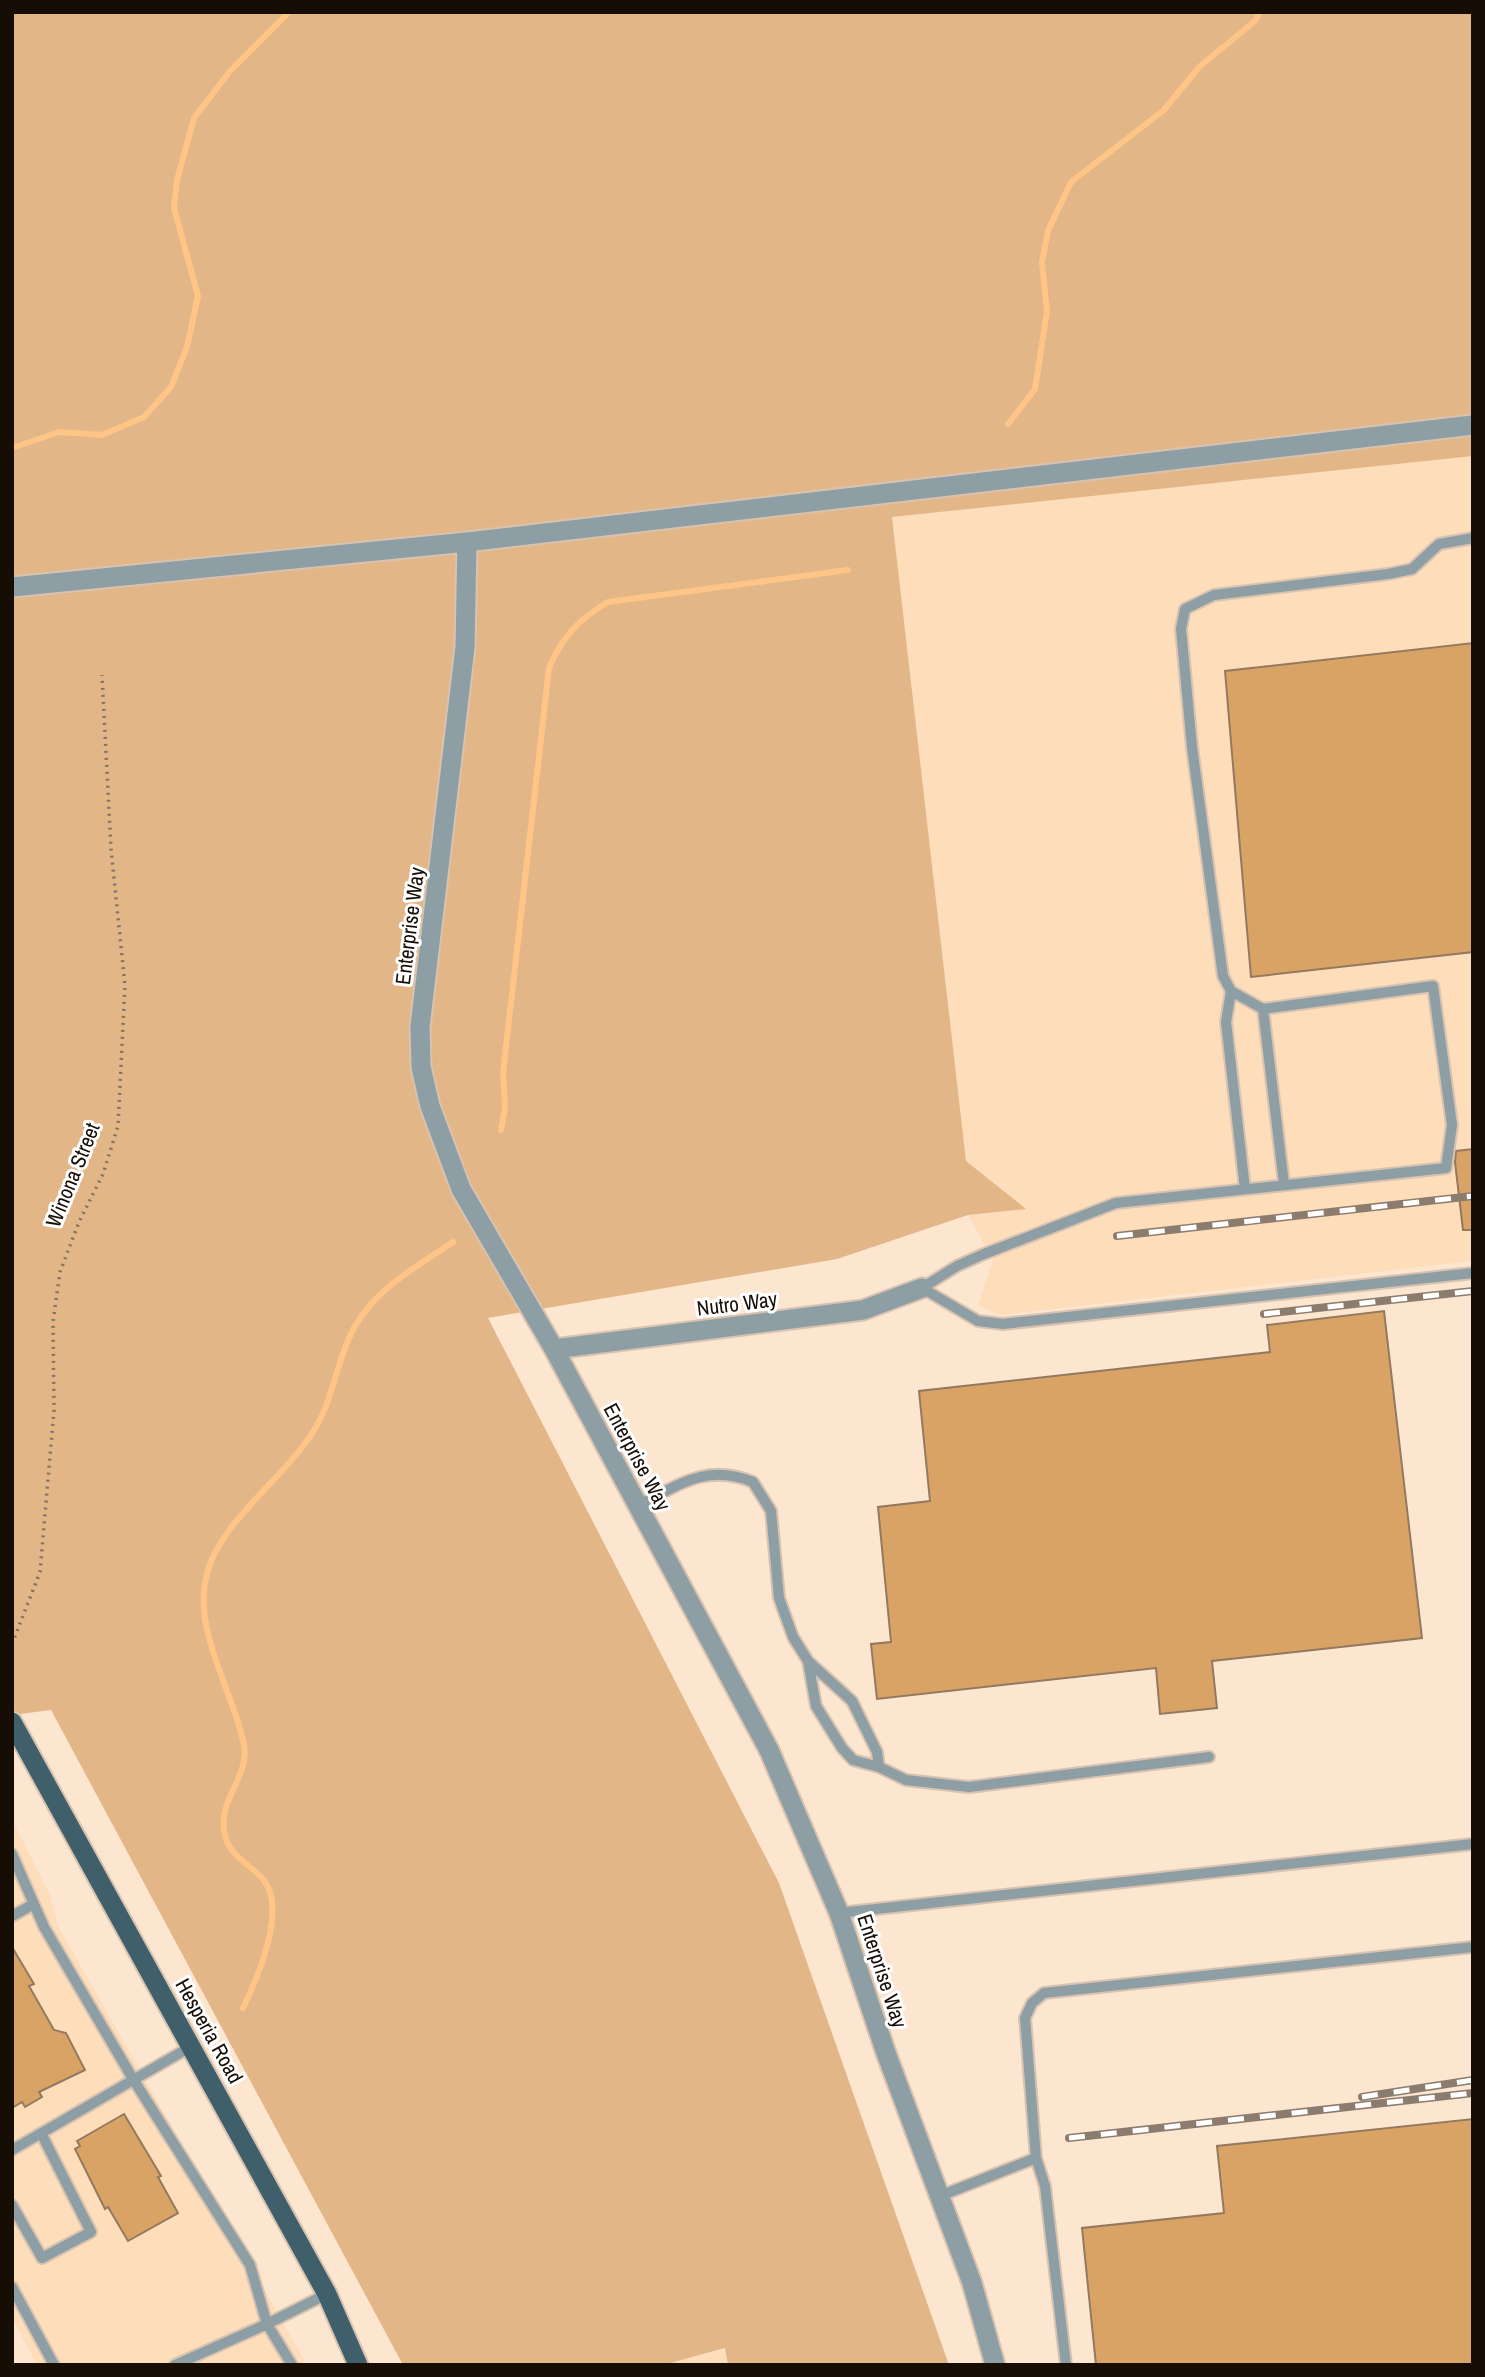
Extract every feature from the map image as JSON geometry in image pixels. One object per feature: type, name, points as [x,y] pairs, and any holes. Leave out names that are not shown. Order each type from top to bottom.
[{"type":"main road","name":"Hesperia Road","points":[[12,1722],[20,1752],[192,2046],[327,2294],[358,2365]]},
{"type":"street","points":[[12,587],[467,542],[1473,425]]},
{"type":"street","name":"Enterprise Way","points":[[467,542],[465,647],[419,1027],[421,1067],[439,1137],[461,1189],[554,1349],[769,1750],[839,1913],[886,2053],[972,2283],[995,2365]]},
{"type":"street","name":"Nutro Way","points":[[554,1349],[863,1310],[922,1287]]},
{"type":"lane","points":[[1473,538],[1439,544],[1412,569],[1213,595],[1195,601],[1185,609],[1181,629],[1192,747],[1223,975],[1231,991],[1263,1009],[1433,986],[1452,1125],[1446,1168],[1144,1199],[1094,1209],[957,1266],[922,1287],[978,1321],[1003,1324],[1473,1273]]},
{"type":"lane","points":[[1231,991],[1226,1022],[1245,1189]]},
{"type":"lane","points":[[1263,1009],[1284,1184]]},
{"type":"lane","points":[[637,1506],[701,1475],[723,1472],[753,1482],[771,1511],[779,1598],[793,1637],[808,1661],[852,1701],[877,1752],[879,1767]]},
{"type":"lane","points":[[808,1661],[816,1706],[842,1748],[853,1760],[879,1767],[906,1780],[969,1787],[1209,1757]]},
{"type":"lane","points":[[839,1913],[1473,1844]]},
{"type":"lane","points":[[12,1854],[44,1927],[133,2079],[250,2265],[267,2324],[292,2365]]},
{"type":"lane","points":[[12,1916],[34,1904]]},
{"type":"lane","points":[[1066,2365],[1045,2186],[1036,2158],[1025,2018],[1032,2003],[1044,1993],[1473,1947]]},
{"type":"lane","points":[[12,2150],[192,2046]]},
{"type":"lane","points":[[12,2205],[41,2258],[91,2232],[41,2133]]},
{"type":"lane","points":[[940,2196],[1036,2158]]},
{"type":"lane","points":[[12,2287],[54,2365]]},
{"type":"lane","points":[[175,2365],[327,2294]]},
{"type":"path","name":"Winona Street","points":[[12,1644],[40,1572],[54,1410],[52,1322],[60,1272],[79,1222],[103,1174],[118,1126],[125,985],[111,849],[102,675]]},
{"type":"shaded area","points":[[12,12],[1473,12],[1473,456],[892,517],[966,1161],[1026,1209],[968,1215],[837,1259],[488,1318],[779,1883],[949,2365],[728,2365],[725,2348],[663,2365],[403,2365],[51,1710],[12,1715]]},
{"type":"shaded area","points":[[1473,451],[1473,1261],[1000,1315],[978,1305],[993,1260],[968,1215],[1025,1209],[966,1161],[892,517]]},
{"type":"shaded area","points":[[12,1820],[50,1895],[58,1926],[307,2365],[37,2365],[12,2318]]},
{"type":"shaded area","points":[[726,2348],[728,2365],[663,2365]]},
{"type":"building","points":[[1473,643],[1473,952],[1251,977],[1225,671]]},
{"type":"building","points":[[1473,1149],[1473,1230],[1463,1230],[1456,1151]]},
{"type":"building","points":[[1384,1311],[1422,1638],[1212,1661],[1217,1708],[1160,1714],[1156,1668],[877,1699],[871,1644],[891,1642],[878,1507],[930,1501],[919,1391],[1270,1352],[1267,1325]]},
{"type":"building","points":[[12,1947],[34,1984],[29,1986],[54,2030],[66,2033],[85,2070],[39,2092],[42,2097],[25,2107],[22,2102],[12,2108]]},
{"type":"building","points":[[124,2114],[161,2176],[158,2177],[178,2213],[128,2241],[108,2207],[105,2209],[75,2149],[80,2146],[77,2141]]},
{"type":"building","points":[[1473,2119],[1473,2365],[1096,2365],[1082,2228],[1224,2213],[1217,2146]]},
{"type":"waterway","points":[[12,448],[59,432],[102,435],[144,417],[171,387],[187,347],[198,296],[174,208],[177,180],[194,118],[230,71],[289,12]]},
{"type":"waterway","points":[[1008,424],[1035,389],[1047,311],[1042,262],[1048,231],[1071,182],[1164,110],[1199,67],[1255,21],[1260,12]]},
{"type":"waterway","points":[[501,1130],[505,1107],[503,1073],[549,668],[560,647],[580,622],[608,602],[848,570]]},
{"type":"waterway","points":[[243,2008],[268,1943],[272,1906],[270,1891],[262,1878],[235,1854],[225,1835],[225,1811],[245,1757],[239,1724],[215,1658],[204,1614],[208,1570],[227,1533],[290,1462],[316,1427],[327,1403],[343,1352],[363,1314],[398,1279],[453,1242]]},
{"type":"railway","points":[[1117,1236],[1473,1196]]},
{"type":"railway","points":[[1264,1314],[1473,1291]]},
{"type":"railway","points":[[1362,2097],[1473,2080]]},
{"type":"railway","points":[[1069,2138],[1473,2093]]}]
